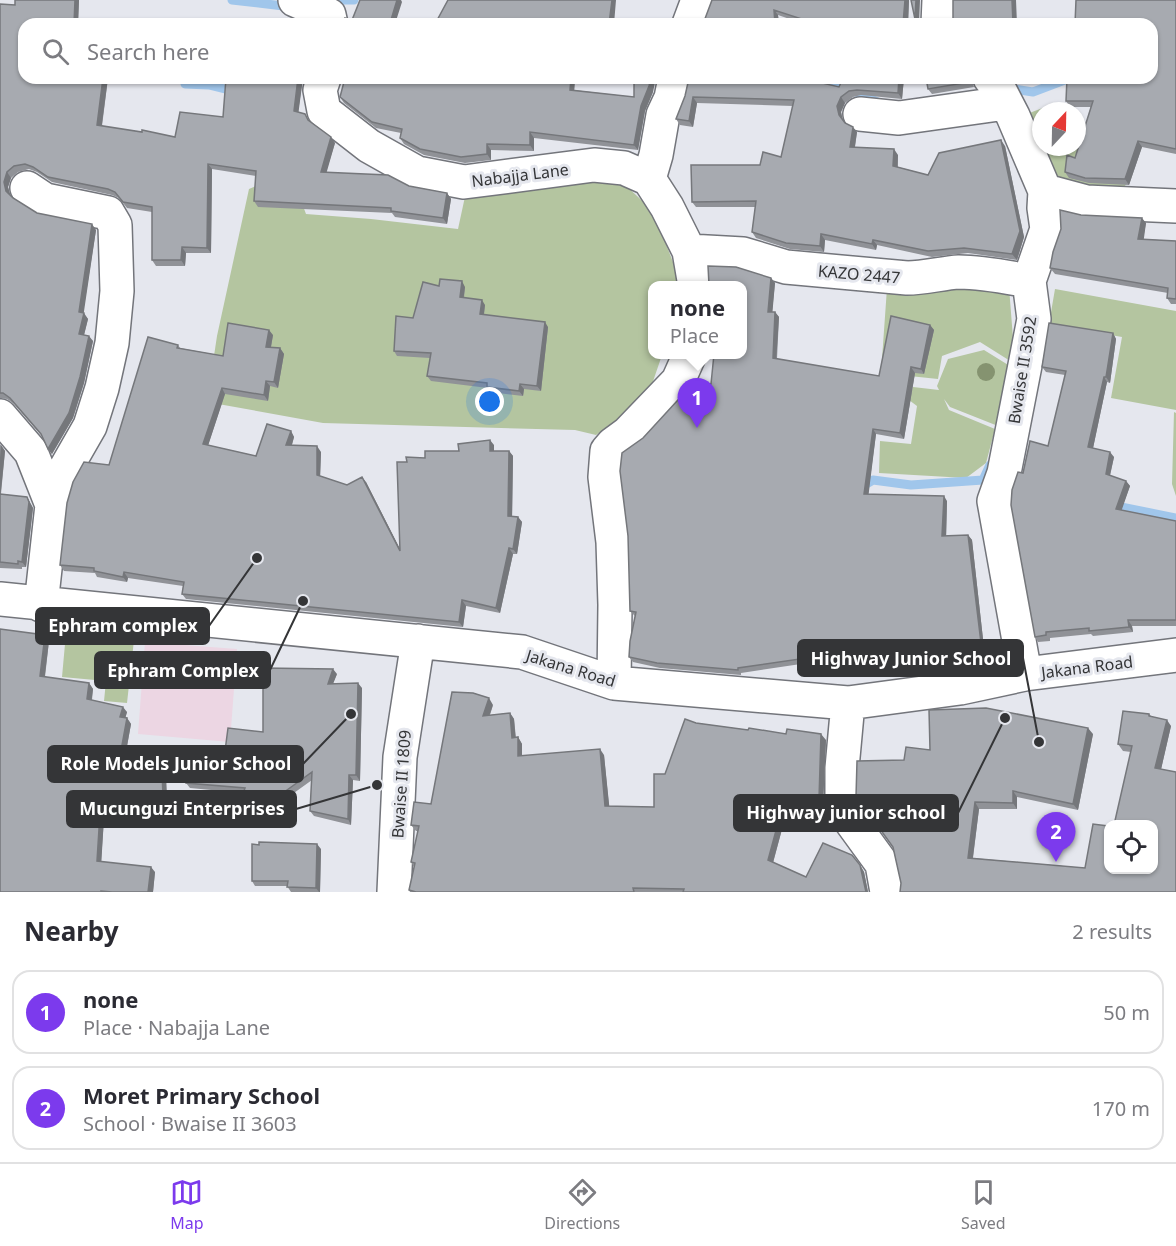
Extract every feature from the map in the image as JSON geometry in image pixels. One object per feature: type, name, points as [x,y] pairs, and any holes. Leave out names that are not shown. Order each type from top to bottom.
[{"type":"street","points":[[297,0],[329,15],[330,18]]},
{"type":"street","points":[[691,18],[698,0]]},
{"type":"street","points":[[938,18],[939,0]]},
{"type":"street","name":"Nabajja Lane","points":[[322,84],[320,90],[324,111],[369,146],[417,173],[464,182],[594,165],[624,168],[648,179]]},
{"type":"street","points":[[674,84],[671,98],[663,115],[656,155],[648,179],[667,207],[689,252],[694,281]]},
{"type":"street","points":[[861,114],[899,118],[998,91]]},
{"type":"street","name":"Bwaise II 3592","points":[[998,91],[1045,191],[1044,208],[1047,229],[1029,281],[1034,319],[1004,473],[994,501],[1024,674]]},
{"type":"street","points":[[27,188],[45,200],[108,213],[116,225],[117,291],[112,343],[102,388],[90,426],[59,480],[52,505],[41,604]]},
{"type":"street","points":[[1045,191],[1086,202],[1176,206]]},
{"type":"street","name":"KAZO 2447","points":[[689,252],[743,254],[786,267],[907,278],[958,272],[994,274],[1029,281]]},
{"type":"street","points":[[614,683],[614,542],[605,477],[607,451],[628,433],[678,381],[688,359]]},
{"type":"street","points":[[0,416],[31,452],[52,505]]},
{"type":"street","name":"Jakana Road","points":[[0,599],[522,652],[614,683],[848,703],[960,688],[1024,674],[1176,656]]},
{"type":"street","name":"Bwaise II 1809","points":[[394,892],[400,757],[418,641]]},
{"type":"street","points":[[848,703],[842,768],[842,809],[882,864],[887,892]]},
{"type":"shaded area","points":[[145,642],[237,649],[230,742],[138,734]]},
{"type":"green space","points":[[1032,112],[1032,139],[1024,115]]},
{"type":"green space","points":[[1086,146],[1128,181],[1120,194],[1047,184],[1038,156],[1086,156]]},
{"type":"green space","points":[[290,171],[306,214],[458,229],[466,192],[620,180],[653,211],[680,281],[648,281],[648,359],[661,359],[647,399],[596,435],[575,430],[323,423],[207,402],[217,336],[249,189]]},
{"type":"green space","points":[[1009,287],[1015,364],[980,342],[942,356],[938,379],[881,373],[887,288]]},
{"type":"green space","points":[[1055,289],[1176,311],[1176,410],[1111,398],[1122,337],[1049,324]]},
{"type":"green space","points":[[984,350],[1018,371],[998,426],[950,407],[944,399],[949,410],[995,429],[986,463],[966,478],[879,473],[880,441],[911,444],[917,406],[909,400],[913,387],[939,390],[937,386],[948,359]]},
{"type":"green space","points":[[1174,412],[1176,413],[1176,496],[1172,484]]},
{"type":"green space","points":[[66,633],[134,640],[127,703],[104,701],[106,681],[62,677]]},
{"type":"building","points":[[15,0],[75,0],[74,18],[18,18],[18,84],[102,84],[97,125],[142,132],[142,130],[175,137],[180,112],[223,117],[226,84],[297,84],[294,111],[305,114],[308,120],[331,137],[321,172],[388,175],[409,186],[447,193],[443,218],[391,211],[391,208],[254,201],[256,171],[208,164],[207,248],[182,247],[181,260],[152,260],[152,207],[123,202],[115,192],[108,189],[48,177],[25,164],[14,166],[7,172],[4,182],[6,191],[13,198],[37,213],[92,224],[79,312],[84,313],[79,334],[89,336],[69,413],[48,449],[41,434],[10,398],[0,393],[0,4],[15,5]]},
{"type":"building","points":[[360,0],[397,0],[392,18],[353,18]]},
{"type":"building","points":[[448,0],[612,0],[610,18],[438,18]]},
{"type":"building","points":[[712,0],[905,0],[904,18],[799,18],[774,10],[775,18],[705,18]]},
{"type":"building","points":[[911,0],[916,0],[915,18]]},
{"type":"building","points":[[953,0],[1012,0],[1013,18],[953,18]]},
{"type":"building","points":[[1076,0],[1176,0],[1176,149],[1138,141],[1125,179],[1085,178],[1065,172],[1067,156],[1075,158],[1076,156],[1086,156],[1086,123],[1093,101],[1066,101],[1067,84],[1158,84],[1158,18],[1075,18]]},
{"type":"building","points":[[343,84],[570,84],[570,90],[634,97],[634,84],[650,84],[641,106],[634,145],[530,132],[530,145],[487,144],[487,154],[461,157],[420,149],[400,138],[402,129],[372,122],[340,97]]},
{"type":"building","points":[[688,84],[826,84],[839,87],[840,84],[899,84],[898,93],[857,90],[849,91],[841,97],[837,106],[839,115],[845,123],[853,127],[850,147],[894,149],[893,166],[928,175],[939,153],[1001,140],[1020,231],[1012,254],[964,248],[928,251],[873,240],[872,244],[821,234],[820,246],[786,243],[752,232],[756,201],[692,202],[691,165],[760,165],[763,152],[781,157],[794,100],[693,97],[689,121],[676,119]]},
{"type":"building","points":[[927,84],[958,84],[928,89]]},
{"type":"building","points":[[1060,210],[1081,215],[1142,218],[1138,239],[1176,241],[1176,299],[1167,298],[1168,288],[1050,268],[1061,229]]},
{"type":"building","points":[[708,266],[736,267],[771,278],[768,312],[775,312],[773,358],[879,376],[891,316],[930,325],[921,369],[911,367],[900,433],[873,429],[864,494],[944,496],[942,536],[968,535],[981,643],[944,652],[892,660],[890,652],[837,661],[836,659],[820,661],[820,656],[738,668],[738,670],[657,663],[629,657],[636,612],[630,611],[628,536],[620,471],[622,453],[643,438],[693,381],[711,384],[714,359],[747,359],[747,281],[709,281]]},
{"type":"building","points":[[440,279],[462,281],[460,297],[482,300],[480,314],[545,322],[537,386],[520,384],[519,391],[487,387],[487,383],[427,376],[431,353],[394,351],[396,316],[413,318],[423,282],[439,286]]},
{"type":"building","points":[[228,323],[269,330],[266,347],[280,348],[274,382],[266,381],[264,395],[222,388],[203,444],[256,456],[267,424],[291,431],[286,445],[317,446],[317,475],[347,485],[362,477],[400,551],[397,462],[407,462],[406,457],[425,458],[425,451],[459,451],[458,444],[490,440],[490,451],[509,451],[508,516],[518,517],[513,549],[509,548],[496,608],[462,600],[459,622],[182,594],[184,582],[124,572],[123,577],[94,571],[94,568],[60,565],[67,503],[73,482],[84,462],[109,465],[148,337],[178,345],[177,348],[223,356]]},
{"type":"building","points":[[1049,323],[1113,333],[1106,377],[1104,377],[1088,447],[1110,452],[1106,474],[1126,481],[1116,509],[1176,521],[1176,620],[1128,620],[1129,627],[1046,632],[1046,635],[1035,637],[1011,505],[1012,490],[1018,472],[1023,473],[1030,441],[1048,446],[1066,371],[1042,367]]},
{"type":"building","points":[[0,494],[27,497],[29,502],[22,562],[18,561],[18,564],[0,562]]},
{"type":"building","points":[[0,629],[45,635],[40,676],[89,683],[87,699],[123,707],[120,717],[127,718],[120,756],[162,772],[164,820],[100,813],[97,861],[151,867],[148,892],[0,892]]},
{"type":"building","points":[[263,668],[333,669],[328,684],[358,683],[356,775],[349,775],[348,819],[310,811],[312,772],[269,803],[242,797],[245,788],[186,783],[189,749],[225,751],[228,728],[263,732]]},
{"type":"building","points":[[452,692],[473,693],[489,698],[483,716],[510,713],[512,738],[518,737],[518,756],[600,749],[605,806],[654,807],[654,774],[665,774],[685,719],[696,723],[748,730],[749,728],[786,734],[787,729],[821,734],[819,799],[809,800],[807,816],[781,812],[768,860],[806,877],[823,843],[852,855],[860,865],[866,892],[683,892],[684,889],[633,888],[634,892],[416,892],[409,890],[415,863],[411,862],[419,826],[411,825],[414,802],[431,804]]},
{"type":"building","points":[[986,708],[1088,728],[1073,804],[1013,791],[1013,803],[975,802],[968,858],[1085,868],[1093,824],[1104,825],[1104,874],[1158,874],[1158,820],[1115,820],[1132,746],[1118,744],[1123,711],[1149,714],[1149,716],[1167,720],[1155,768],[1176,772],[1176,892],[900,892],[901,883],[893,847],[860,798],[856,797],[857,761],[904,760],[906,747],[930,750],[929,710]]},
{"type":"building","points":[[259,842],[317,844],[316,888],[287,887],[288,881],[252,881],[252,844],[259,845]]},
{"type":"waterway","points":[[232,0],[292,7]]},
{"type":"waterway","points":[[339,0],[354,0]]},
{"type":"waterway","points":[[185,84],[209,85],[237,92]]},
{"type":"waterway","points":[[838,84],[880,103]]},
{"type":"waterway","points":[[1007,88],[1033,92],[1054,84]]},
{"type":"waterway","points":[[861,487],[873,480],[911,485],[983,480],[990,465]]},
{"type":"waterway","points":[[1111,505],[1176,518]]},
{"type":"place","name":"none","points":[[697,428]]},
{"type":"place","name":"Ephram complex","points":[[257,558]]},
{"type":"place","name":"Ephram Complex","points":[[303,601]]},
{"type":"place","name":"Role Models Junior School","points":[[351,714]]},
{"type":"place","name":"Highway junior school","points":[[1005,718]]},
{"type":"place","name":"Highway Junior School","points":[[1039,742]]},
{"type":"place","name":"Mucunguzi Enterprises","points":[[377,785]]},
{"type":"place","name":"Moret Primary School","points":[[1056,862]]}]
